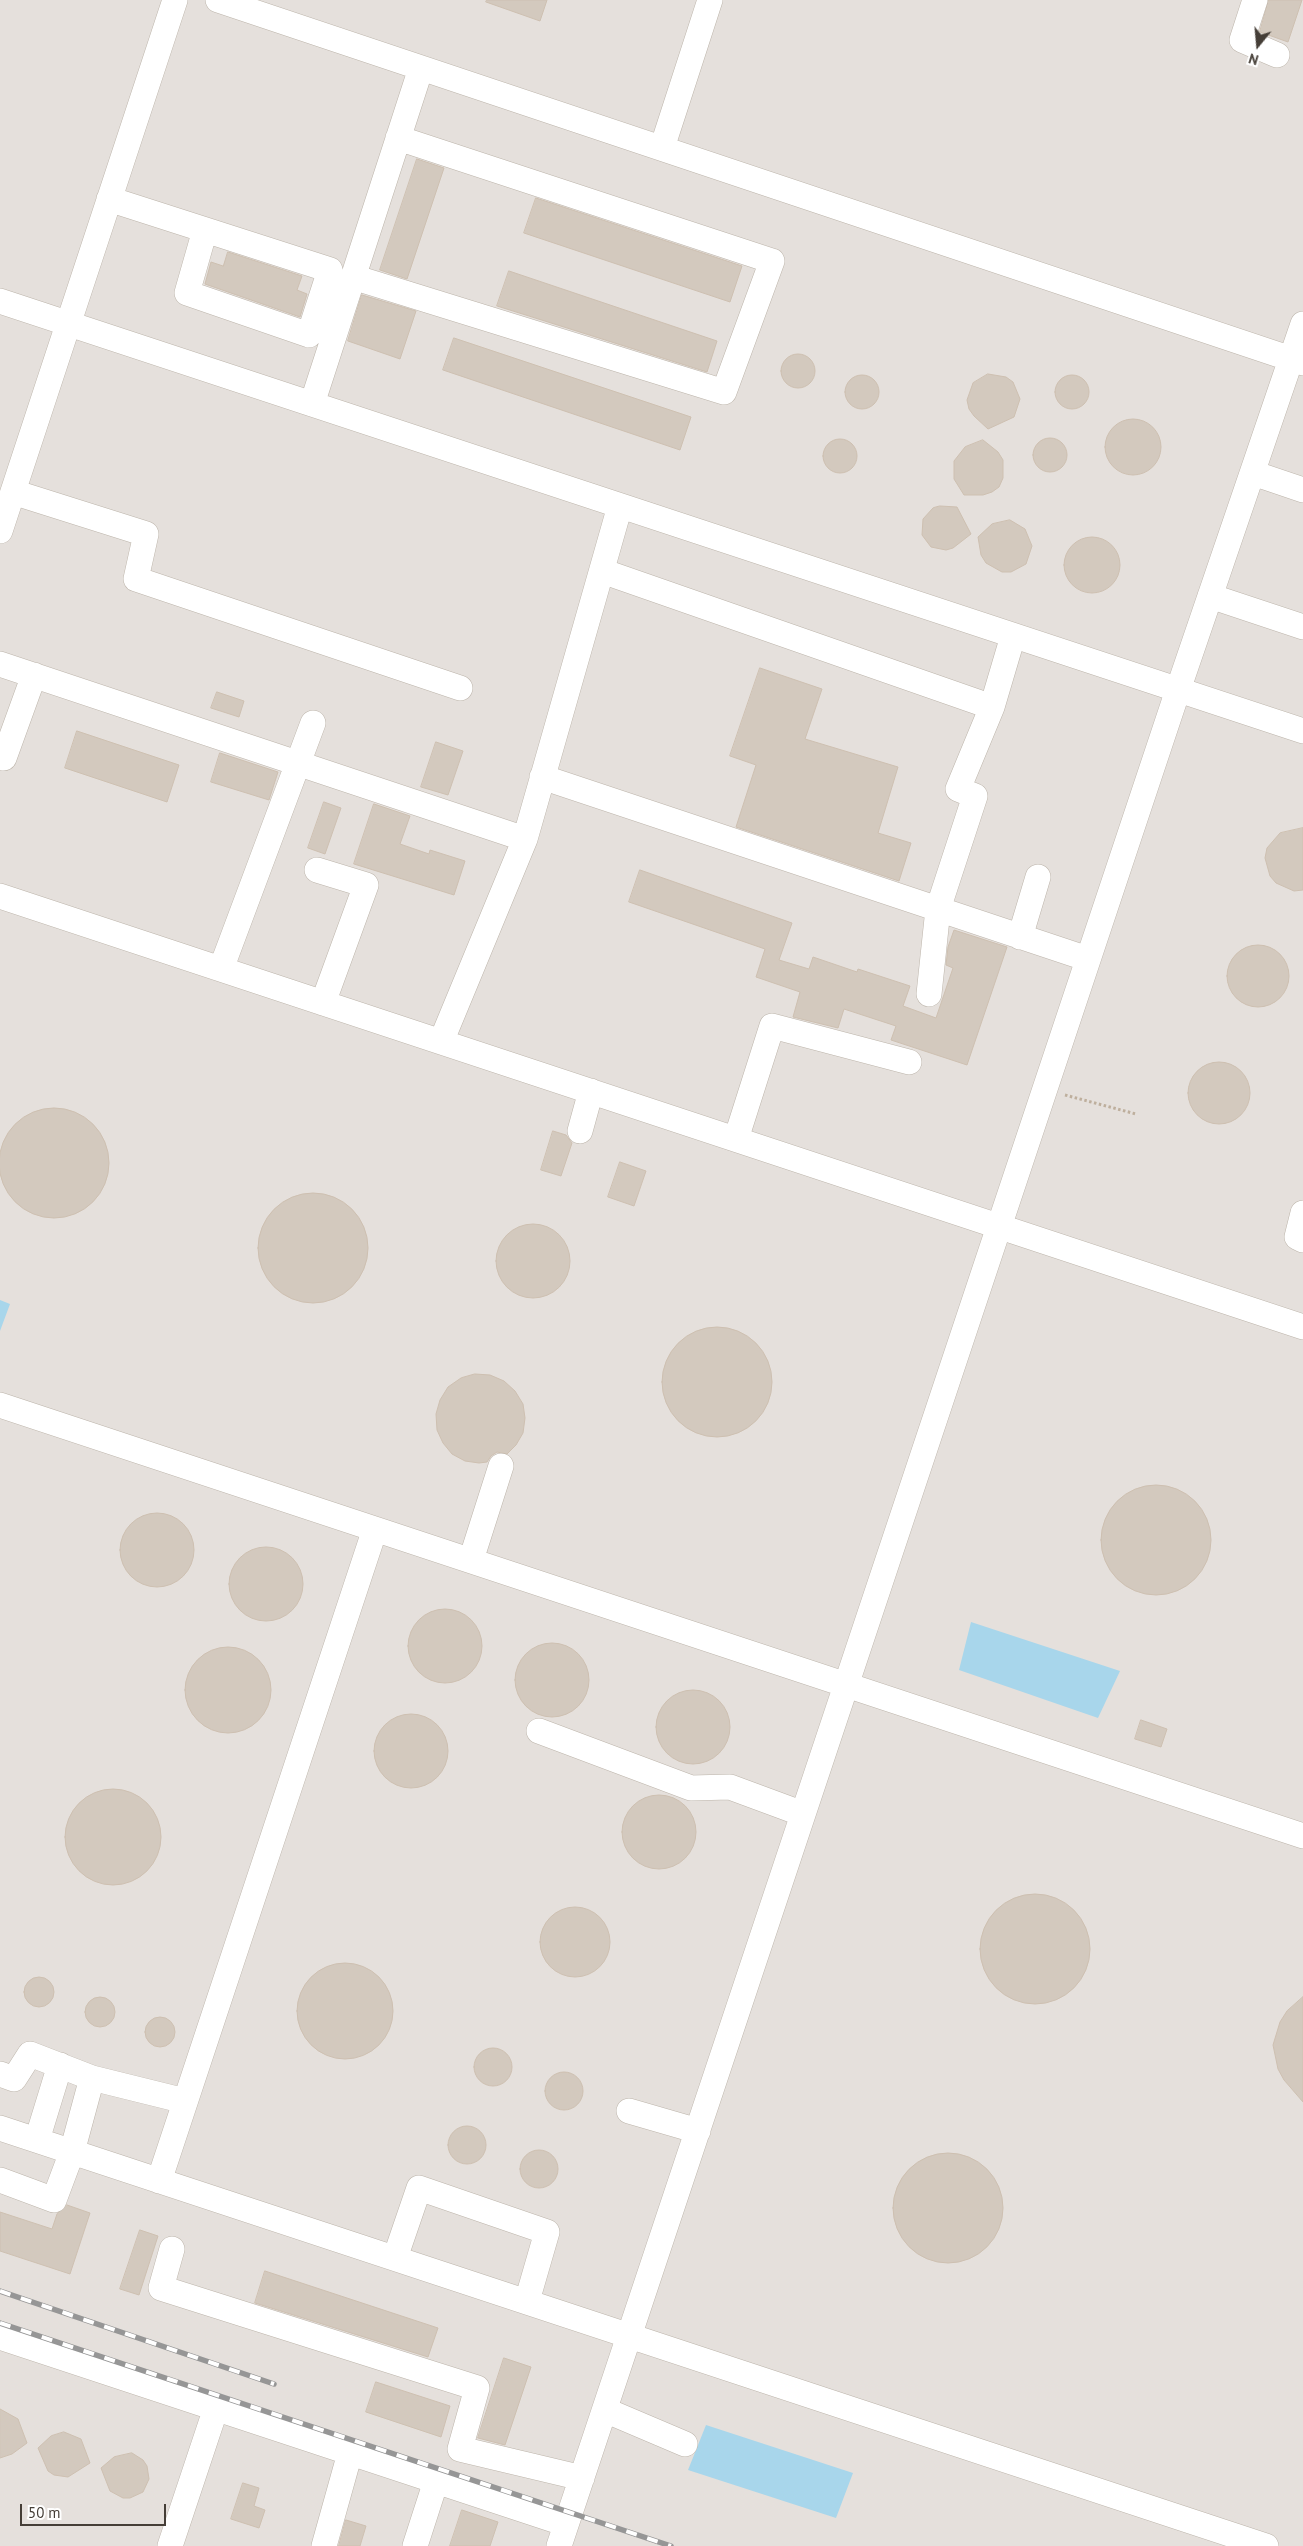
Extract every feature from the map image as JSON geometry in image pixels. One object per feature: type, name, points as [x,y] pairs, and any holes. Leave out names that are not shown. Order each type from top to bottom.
[{"type":"lane","points":[[0,531],[175,0]]},
{"type":"lane","points":[[218,0],[1297,361]]},
{"type":"lane","points":[[662,148],[710,0]]},
{"type":"lane","points":[[1255,0],[1242,40],[1276,54]]},
{"type":"lane","points":[[312,404],[421,68]]},
{"type":"lane","points":[[353,278],[724,392],[772,261],[398,138]]},
{"type":"lane","points":[[109,199],[330,270],[309,335],[187,293],[205,230]]},
{"type":"lane","points":[[0,301],[1303,731]]},
{"type":"lane","points":[[0,2337],[436,2481],[562,2535],[631,2335],[1178,690],[1252,473],[1297,361],[1303,324]]},
{"type":"lane","points":[[1252,473],[1303,490]]},
{"type":"lane","points":[[13,492],[146,534],[136,578],[460,688]]},
{"type":"lane","points":[[441,1042],[524,839],[620,506]]},
{"type":"lane","points":[[602,571],[992,707]]},
{"type":"lane","points":[[1210,596],[1303,627]]},
{"type":"lane","points":[[929,994],[938,909],[975,796],[958,789],[992,707],[1013,636]]},
{"type":"lane","points":[[0,664],[524,839]]},
{"type":"lane","points":[[0,757],[4,758],[34,675]]},
{"type":"lane","points":[[221,968],[313,723]]},
{"type":"lane","points":[[542,778],[1088,959]]},
{"type":"lane","points":[[316,870],[366,885],[323,1003]]},
{"type":"lane","points":[[1020,936],[1038,877]]},
{"type":"lane","points":[[0,896],[1303,1327]]},
{"type":"lane","points":[[736,1139],[772,1026],[909,1062]]},
{"type":"lane","points":[[580,1131],[591,1091]]},
{"type":"lane","points":[[1303,1212],[1297,1237],[1303,1240]]},
{"type":"lane","points":[[0,1405],[1303,1836]]},
{"type":"lane","points":[[470,1560],[501,1466]]},
{"type":"lane","points":[[158,2180],[375,1529]]},
{"type":"lane","points":[[539,1730],[692,1788],[730,1788],[803,1814]]},
{"type":"lane","points":[[0,2074],[14,2079],[30,2054],[92,2078],[185,2101]]},
{"type":"lane","points":[[37,2140],[60,2066]]},
{"type":"lane","points":[[0,2180],[54,2200],[72,2152],[92,2078]]},
{"type":"lane","points":[[629,2111],[698,2131]]},
{"type":"lane","points":[[0,2128],[1266,2546]]},
{"type":"lane","points":[[395,2258],[419,2188],[547,2232],[527,2301]]},
{"type":"lane","points":[[172,2249],[161,2288],[477,2388],[460,2449],[582,2478]]},
{"type":"lane","points":[[170,2546],[216,2408]]},
{"type":"lane","points":[[605,2410],[685,2444]]},
{"type":"lane","points":[[324,2546],[350,2453]]},
{"type":"lane","points":[[415,2546],[436,2481]]},
{"type":"path","points":[[1045,1090],[1136,1114]]},
{"type":"shaded area","points":[[0,0],[1303,0],[1303,2546],[0,2546]]},
{"type":"water","points":[[0,1300],[10,1304],[0,1331]]},
{"type":"water","points":[[971,1622],[1120,1671],[1098,1718],[959,1670]]},
{"type":"water","points":[[706,2425],[853,2473],[836,2518],[688,2470]]},
{"type":"building","points":[[487,0],[547,0],[540,21],[486,2]]},
{"type":"building","points":[[1269,0],[1302,0],[1288,42],[1260,32]]},
{"type":"building","points":[[417,159],[444,168],[407,279],[380,270]]},
{"type":"building","points":[[536,198],[742,266],[730,302],[524,233]]},
{"type":"building","points":[[228,252],[302,276],[297,290],[307,294],[300,317],[205,284],[211,262],[223,266]]},
{"type":"building","points":[[509,271],[717,341],[707,372],[497,306]]},
{"type":"building","points":[[362,295],[416,311],[400,359],[348,341]]},
{"type":"building","points":[[454,338],[691,417],[680,450],[443,370]]},
{"type":"building","points":[[798,354],[805,355],[810,359],[814,364],[814,378],[810,383],[805,387],[798,388],[791,387],[786,383],[782,378],[781,371],[782,364],[786,359],[791,355]]},
{"type":"building","points":[[988,374],[1006,377],[1013,382],[1020,399],[1014,417],[988,429],[974,416],[969,409],[967,400],[973,383]]},
{"type":"building","points":[[862,375],[869,376],[874,380],[878,385],[878,399],[874,404],[869,408],[862,409],[855,408],[850,404],[846,399],[845,392],[846,385],[850,380],[855,376]]},
{"type":"building","points":[[1072,375],[1079,376],[1084,380],[1088,385],[1088,399],[1084,404],[1079,408],[1072,409],[1065,408],[1060,404],[1056,399],[1055,392],[1056,385],[1060,380],[1065,376]]},
{"type":"building","points":[[1128,419],[1138,419],[1153,427],[1159,436],[1161,447],[1159,458],[1153,467],[1138,475],[1128,475],[1117,470],[1110,463],[1105,452],[1105,442],[1110,431],[1117,424]]},
{"type":"building","points":[[1050,438],[1057,439],[1062,443],[1066,448],[1066,462],[1062,467],[1057,471],[1050,472],[1043,471],[1038,467],[1034,462],[1033,455],[1034,448],[1038,443],[1043,439]]},
{"type":"building","points":[[840,439],[847,440],[852,444],[856,449],[856,463],[852,468],[847,472],[840,473],[833,472],[828,468],[824,463],[823,456],[824,449],[828,444],[833,440]]},
{"type":"building","points":[[983,440],[998,452],[1003,460],[1003,478],[999,487],[992,492],[983,495],[964,495],[954,479],[954,461],[965,447]]},
{"type":"building","points":[[940,506],[957,507],[971,534],[953,548],[946,550],[931,547],[922,535],[923,519],[933,508]]},
{"type":"building","points":[[1010,520],[1025,529],[1032,546],[1026,564],[1011,572],[1002,572],[986,563],[981,555],[978,537],[992,524]]},
{"type":"building","points":[[1087,537],[1097,537],[1112,545],[1118,554],[1120,565],[1118,576],[1112,585],[1097,593],[1087,593],[1076,588],[1069,581],[1064,570],[1064,560],[1069,549],[1076,542]]},
{"type":"building","points":[[760,668],[822,689],[805,739],[898,767],[878,833],[911,843],[899,881],[736,827],[756,765],[730,756]]},
{"type":"building","points":[[217,692],[244,701],[239,717],[211,708]]},
{"type":"building","points":[[77,731],[179,765],[167,802],[65,768]]},
{"type":"building","points":[[436,742],[463,751],[448,795],[421,787]]},
{"type":"building","points":[[220,753],[278,772],[269,800],[211,782]]},
{"type":"building","points":[[324,802],[341,808],[325,854],[308,848]]},
{"type":"building","points":[[374,804],[410,816],[400,844],[429,854],[430,850],[465,861],[454,895],[354,864]]},
{"type":"building","points":[[1303,828],[1303,890],[1294,891],[1276,883],[1270,876],[1265,858],[1267,848],[1280,833]]},
{"type":"building","points":[[640,870],[792,923],[779,960],[809,969],[813,957],[857,972],[858,969],[910,986],[903,1006],[936,1018],[953,968],[946,965],[948,947],[954,930],[1007,947],[967,1065],[891,1040],[896,1026],[844,1009],[838,1028],[793,1017],[800,992],[756,977],[765,949],[629,902]]},
{"type":"building","points":[[1258,945],[1275,950],[1280,954],[1284,959],[1289,976],[1284,993],[1280,998],[1275,1002],[1258,1007],[1241,1002],[1236,998],[1232,993],[1227,976],[1232,959],[1236,954],[1241,950]]},
{"type":"building","points":[[1219,1062],[1231,1064],[1241,1071],[1248,1081],[1250,1093],[1248,1105],[1241,1115],[1231,1122],[1219,1124],[1207,1122],[1197,1115],[1190,1105],[1188,1093],[1190,1081],[1197,1071],[1207,1064]]},
{"type":"building","points":[[54,1108],[75,1112],[93,1124],[105,1142],[109,1163],[105,1184],[93,1202],[75,1214],[54,1218],[33,1214],[15,1202],[3,1184],[-1,1163],[3,1142],[15,1124],[33,1112]]},
{"type":"building","points":[[553,1131],[566,1135],[572,1143],[561,1176],[541,1170]]},
{"type":"building","points":[[620,1162],[646,1171],[634,1206],[608,1197]]},
{"type":"building","points":[[313,1193],[334,1197],[352,1209],[364,1227],[368,1248],[364,1269],[352,1287],[334,1299],[313,1303],[292,1299],[274,1287],[262,1269],[258,1248],[262,1227],[274,1209],[292,1197]]},
{"type":"building","points":[[533,1224],[547,1227],[559,1235],[567,1247],[570,1261],[567,1275],[559,1287],[547,1295],[533,1298],[519,1295],[507,1287],[499,1275],[496,1261],[499,1247],[507,1235],[519,1227]]},
{"type":"building","points":[[717,1327],[738,1331],[756,1343],[768,1361],[772,1382],[768,1403],[756,1421],[738,1433],[717,1437],[696,1433],[678,1421],[666,1403],[662,1382],[666,1361],[678,1343],[696,1331]]},
{"type":"building","points":[[475,1374],[490,1375],[504,1381],[515,1391],[523,1404],[525,1418],[523,1433],[516,1445],[507,1454],[497,1452],[487,1462],[479,1463],[465,1461],[452,1454],[443,1443],[437,1430],[436,1414],[440,1400],[448,1387],[461,1378]]},
{"type":"building","points":[[1156,1485],[1177,1489],[1195,1501],[1207,1519],[1211,1540],[1207,1561],[1195,1579],[1177,1591],[1156,1595],[1135,1591],[1117,1579],[1105,1561],[1101,1540],[1105,1519],[1117,1501],[1135,1489]]},
{"type":"building","points":[[157,1513],[171,1516],[183,1524],[191,1536],[194,1550],[191,1564],[183,1576],[171,1584],[157,1587],[143,1584],[131,1576],[123,1564],[120,1550],[123,1536],[131,1524],[143,1516]]},
{"type":"building","points":[[266,1547],[280,1550],[292,1558],[300,1570],[303,1584],[300,1598],[292,1610],[280,1618],[266,1621],[252,1618],[240,1610],[232,1598],[229,1584],[232,1570],[240,1558],[252,1550]]},
{"type":"building","points":[[445,1609],[459,1612],[471,1620],[479,1632],[482,1646],[479,1660],[471,1672],[459,1680],[445,1683],[431,1680],[419,1672],[411,1660],[408,1646],[411,1632],[419,1620],[431,1612]]},
{"type":"building","points":[[552,1643],[566,1646],[578,1654],[586,1666],[589,1680],[586,1694],[578,1706],[566,1714],[552,1717],[538,1714],[526,1706],[518,1694],[515,1680],[518,1666],[526,1654],[538,1646]]},
{"type":"building","points":[[228,1647],[244,1650],[252,1654],[264,1666],[268,1674],[271,1690],[268,1706],[264,1714],[252,1726],[244,1730],[228,1733],[212,1730],[204,1726],[192,1714],[188,1706],[185,1690],[188,1674],[192,1666],[204,1654],[212,1650]]},
{"type":"building","points":[[693,1690],[707,1693],[719,1701],[727,1713],[730,1727],[727,1741],[719,1753],[707,1761],[693,1764],[679,1761],[667,1753],[659,1741],[656,1727],[659,1713],[667,1701],[679,1693]]},
{"type":"building","points":[[411,1714],[425,1717],[437,1725],[445,1737],[448,1751],[445,1765],[437,1777],[425,1785],[411,1788],[397,1785],[385,1777],[377,1765],[374,1751],[377,1737],[385,1725],[397,1717]]},
{"type":"building","points":[[1141,1720],[1167,1729],[1161,1747],[1135,1739]]},
{"type":"building","points":[[113,1789],[131,1793],[147,1803],[157,1819],[161,1837],[157,1855],[147,1871],[131,1881],[113,1885],[95,1881],[79,1871],[69,1855],[65,1837],[69,1819],[79,1803],[95,1793]]},
{"type":"building","points":[[659,1795],[673,1798],[685,1806],[693,1818],[696,1832],[693,1846],[685,1858],[673,1866],[659,1869],[645,1866],[633,1858],[625,1846],[622,1832],[625,1818],[633,1806],[645,1798]]},
{"type":"building","points":[[1035,1894],[1056,1898],[1074,1910],[1086,1928],[1090,1949],[1086,1970],[1074,1988],[1056,2000],[1035,2004],[1014,2000],[996,1988],[984,1970],[980,1949],[984,1928],[996,1910],[1014,1898]]},
{"type":"building","points":[[575,1907],[588,1910],[600,1917],[607,1929],[610,1942],[607,1955],[600,1967],[588,1974],[575,1977],[562,1974],[550,1967],[543,1955],[540,1942],[543,1929],[550,1917],[562,1910]]},
{"type":"building","points":[[345,1963],[363,1967],[379,1977],[389,1993],[393,2011],[389,2029],[379,2045],[363,2055],[345,2059],[327,2055],[311,2045],[301,2029],[297,2011],[301,1993],[311,1977],[327,1967]]},
{"type":"building","points":[[39,1977],[50,1981],[54,1992],[50,2003],[39,2007],[28,2003],[24,1992],[28,1981]]},
{"type":"building","points":[[100,1997],[111,2001],[115,2012],[111,2023],[100,2027],[89,2023],[85,2012],[89,2001]]},
{"type":"building","points":[[1303,1997],[1303,2102],[1284,2080],[1278,2069],[1273,2045],[1280,2022],[1287,2011]]},
{"type":"building","points":[[160,2017],[171,2021],[175,2032],[171,2043],[160,2047],[149,2043],[145,2032],[149,2021]]},
{"type":"building","points":[[493,2048],[500,2049],[506,2054],[511,2060],[511,2074],[506,2080],[500,2085],[493,2086],[486,2085],[480,2080],[475,2074],[474,2067],[475,2060],[480,2054],[486,2049]]},
{"type":"building","points":[[564,2072],[571,2073],[577,2078],[582,2084],[582,2098],[577,2104],[571,2109],[564,2110],[557,2109],[551,2104],[546,2098],[545,2091],[546,2084],[551,2078],[557,2073]]},
{"type":"building","points":[[467,2126],[480,2132],[486,2145],[480,2158],[467,2164],[454,2158],[448,2145],[454,2132]]},
{"type":"building","points":[[539,2150],[552,2156],[558,2169],[552,2182],[539,2188],[526,2182],[520,2169],[526,2156]]},
{"type":"building","points":[[948,2153],[969,2157],[987,2169],[999,2187],[1003,2208],[999,2229],[987,2247],[969,2259],[948,2263],[927,2259],[909,2247],[897,2229],[893,2208],[897,2187],[909,2169],[927,2157]]},
{"type":"building","points":[[67,2205],[90,2213],[70,2274],[0,2251],[0,2212],[52,2229],[57,2214]]},
{"type":"building","points":[[140,2230],[158,2236],[139,2295],[120,2289]]},
{"type":"building","points":[[265,2271],[438,2328],[428,2357],[255,2303]]},
{"type":"building","points":[[504,2358],[531,2367],[505,2445],[478,2438]]},
{"type":"building","points":[[376,2382],[450,2406],[441,2437],[366,2412]]},
{"type":"building","points":[[0,2409],[18,2419],[27,2443],[12,2454],[0,2458]]},
{"type":"building","points":[[64,2432],[81,2439],[90,2463],[68,2477],[54,2475],[48,2471],[38,2448],[51,2436]]},
{"type":"building","points":[[132,2453],[143,2460],[147,2466],[149,2479],[143,2492],[130,2498],[123,2498],[110,2491],[101,2468],[114,2457]]},
{"type":"building","points":[[243,2483],[259,2488],[254,2506],[265,2510],[259,2528],[231,2519]]},
{"type":"building","points":[[462,2510],[498,2522],[490,2546],[450,2546]]},
{"type":"building","points":[[346,2520],[366,2526],[360,2546],[339,2546]]},
{"type":"railway","points":[[0,2291],[274,2384]]},
{"type":"railway","points":[[0,2323],[671,2546]]}]
